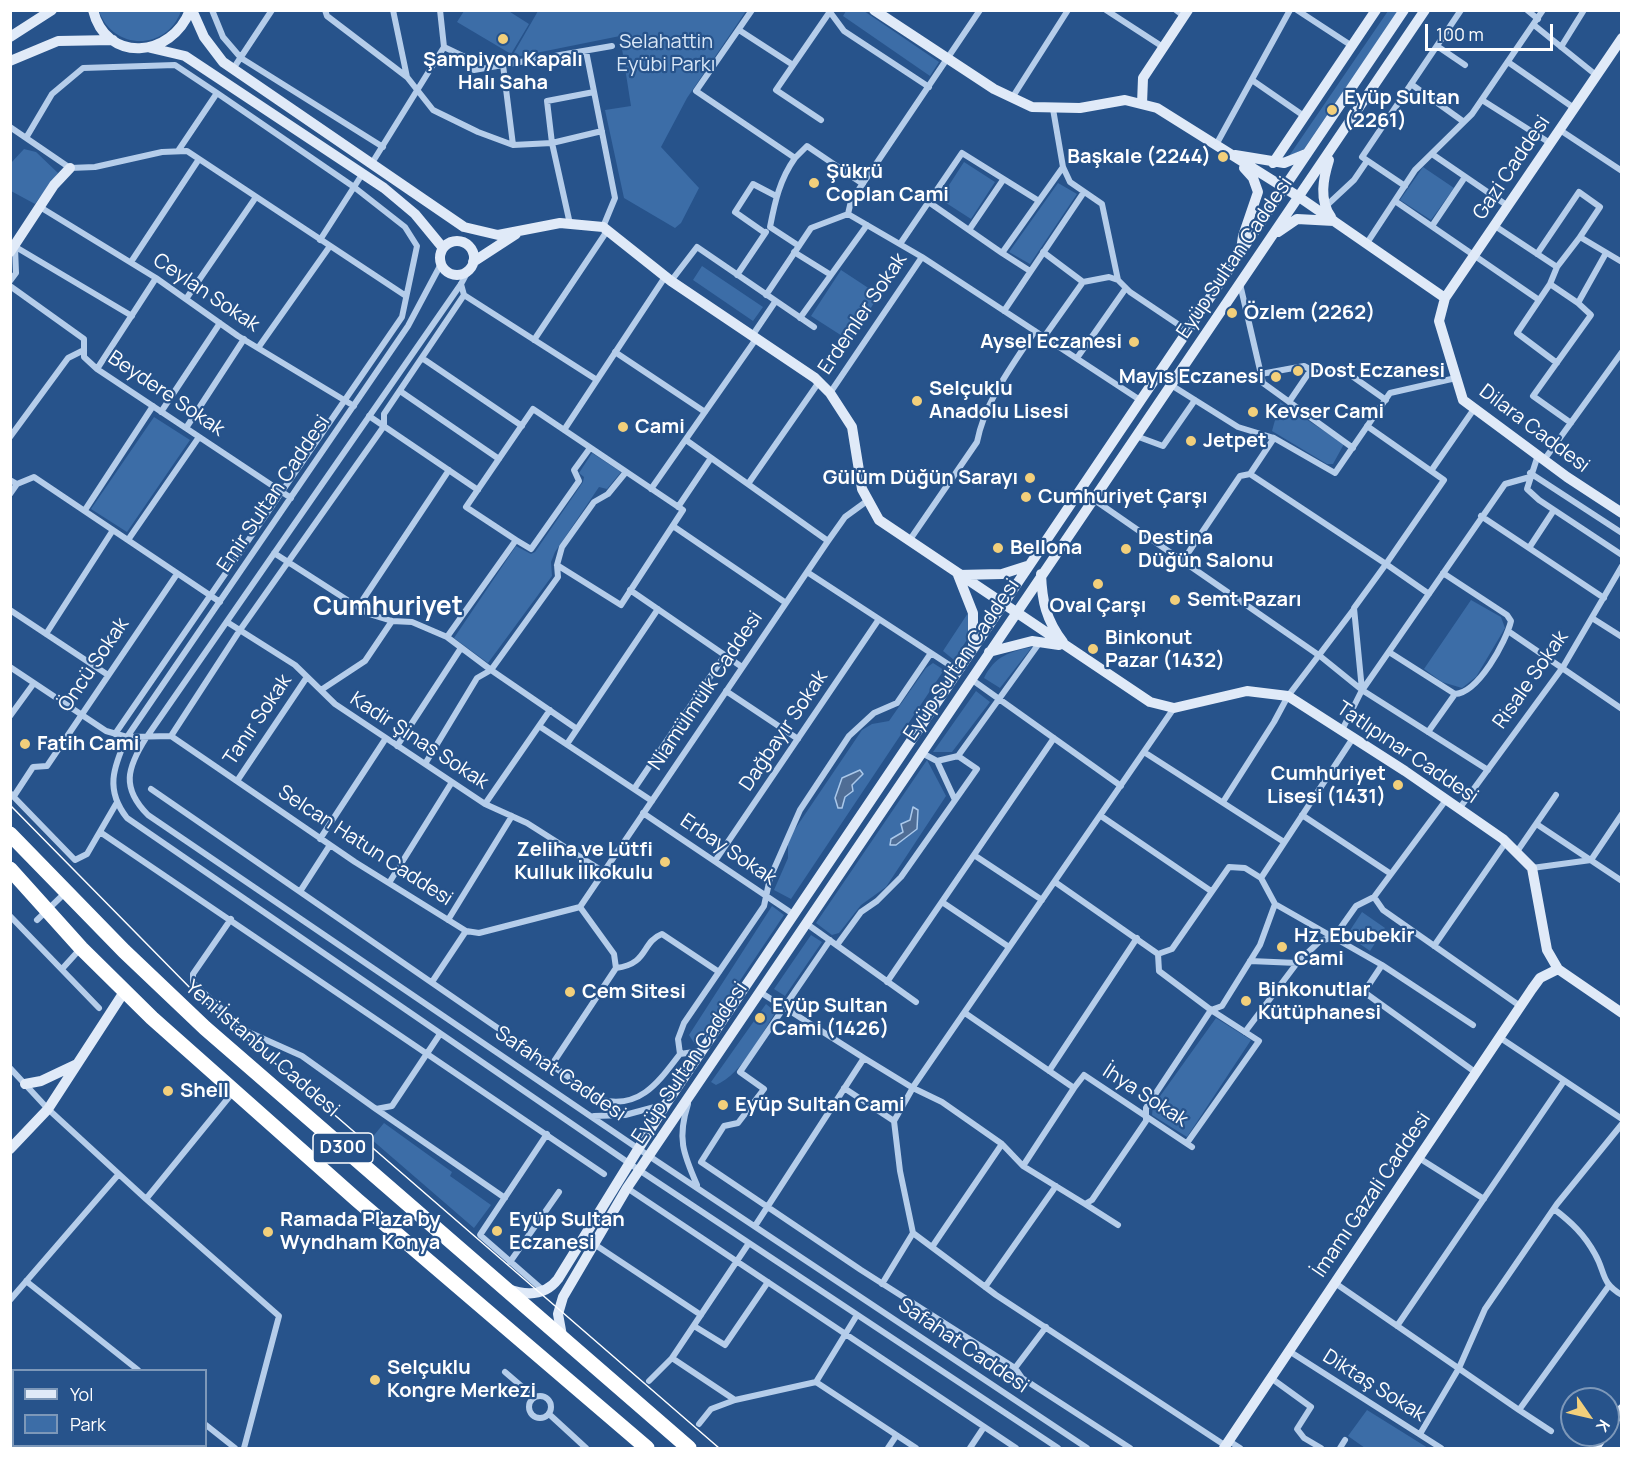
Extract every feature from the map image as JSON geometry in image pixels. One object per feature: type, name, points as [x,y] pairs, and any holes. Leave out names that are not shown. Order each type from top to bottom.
[{"type":"highway","name":"Yeni İstanbul Caddesi","points":[[10,834],[170,996],[689,1449]]},
{"type":"highway","name":"D300","points":[[10,869],[124,992],[357,1200],[647,1449]]},
{"type":"street","points":[[10,37],[34,16],[52,10]]},
{"type":"street","points":[[93,10],[102,30],[113,40]]},
{"type":"street","points":[[10,61],[58,40],[113,40],[138,49],[151,48],[165,43],[177,34],[191,10]]},
{"type":"street","points":[[191,10],[204,37],[223,62],[464,227],[498,235],[519,233],[560,223],[605,229],[668,279],[819,382],[830,393],[852,428],[867,501],[879,520],[1084,660],[1150,702],[1174,708],[913,1088],[894,1121],[900,1171],[913,1233],[985,1287],[1226,1445],[1240,1449]]},
{"type":"street","points":[[212,10],[223,38],[241,58],[383,147]]},
{"type":"street","points":[[233,69],[272,10]]},
{"type":"street","points":[[326,10],[327,16],[407,77],[433,110],[478,132],[513,145],[552,143],[602,131]]},
{"type":"street","points":[[393,10],[407,77]]},
{"type":"street","points":[[372,163],[419,92],[444,47],[440,10]]},
{"type":"street","points":[[752,10],[696,91],[795,158]]},
{"type":"street","points":[[874,10],[1011,99],[1032,107],[1080,108],[1125,100],[1157,108],[1262,176],[1299,197],[1445,298]]},
{"type":"street","points":[[765,295],[811,228],[848,214],[851,201],[980,10]]},
{"type":"street","points":[[1011,99],[1068,10]]},
{"type":"street","points":[[1106,10],[1163,47]]},
{"type":"street","points":[[1216,145],[1290,10]]},
{"type":"street","points":[[1297,10],[1352,46]]},
{"type":"street","points":[[1274,163],[1376,10]]},
{"type":"street","name":"Eyüp Sultan Caddesi","points":[[544,1291],[558,1279],[701,1051],[1404,10]]},
{"type":"street","name":"Eyüp Sultan Caddesi","points":[[564,1341],[558,1319],[560,1302],[627,1188],[1425,10]]},
{"type":"street","points":[[1405,186],[1362,157],[1461,10]]},
{"type":"street","points":[[1527,10],[1538,19]]},
{"type":"street","points":[[1367,243],[1415,170],[1464,122],[1482,100],[1543,10]]},
{"type":"street","points":[[1561,47],[1584,10]]},
{"type":"street","points":[[821,120],[776,90],[831,11],[844,31],[928,87]]},
{"type":"street","points":[[1142,104],[1143,78],[1183,12]]},
{"type":"street","points":[[1534,26],[1596,75]]},
{"type":"street","points":[[739,30],[793,65]]},
{"type":"street","name":"Gazi Caddesi","points":[[1439,321],[1445,298],[1622,38]]},
{"type":"street","points":[[444,47],[467,58],[474,70],[612,46]]},
{"type":"street","points":[[1437,46],[1465,65]]},
{"type":"street","points":[[151,48],[185,56],[363,173],[415,214],[443,248],[441,264],[453,274],[470,266],[519,233]]},
{"type":"street","points":[[534,340],[605,229],[615,198],[586,51]]},
{"type":"street","points":[[1509,62],[1574,108]]},
{"type":"street","points":[[26,138],[52,94],[83,68],[175,65],[354,187],[405,227],[417,246],[402,317],[115,734]]},
{"type":"street","points":[[503,65],[513,145]]},
{"type":"street","points":[[1252,80],[1304,116]]},
{"type":"street","points":[[1411,84],[1464,122]]},
{"type":"street","points":[[570,224],[552,143],[547,101],[594,92]]},
{"type":"street","points":[[178,151],[217,93]]},
{"type":"street","points":[[1482,100],[1550,143]]},
{"type":"street","points":[[1053,109],[1062,167],[1070,182],[1102,204],[1118,280]]},
{"type":"street","points":[[10,127],[70,168],[95,167],[162,152],[187,151],[406,296]]},
{"type":"street","points":[[1560,130],[1622,171]]},
{"type":"street","points":[[737,275],[770,226],[776,196],[786,171],[807,146],[863,184]]},
{"type":"street","points":[[1334,146],[1323,177],[1324,207],[1335,221]]},
{"type":"street","points":[[1232,155],[1284,164],[1309,152]]},
{"type":"street","points":[[900,244],[962,153],[1038,201]]},
{"type":"street","points":[[1432,154],[1508,206]]},
{"type":"street","points":[[1232,155],[1253,178],[1258,192],[1243,236],[1241,252]]},
{"type":"street","points":[[130,262],[199,159]]},
{"type":"street","points":[[1324,207],[1354,180],[1367,161]]},
{"type":"street","points":[[1002,253],[1062,167]]},
{"type":"street","points":[[10,283],[16,273],[12,249],[70,168]]},
{"type":"street","points":[[320,240],[363,173]]},
{"type":"street","points":[[1432,226],[1465,177]]},
{"type":"street","points":[[969,230],[1003,180]]},
{"type":"street","points":[[765,233],[735,212],[753,184],[776,196]]},
{"type":"street","points":[[1005,311],[1084,192]]},
{"type":"street","points":[[1537,254],[1578,192],[1600,207],[1557,267],[1550,284],[1516,333],[1557,363]]},
{"type":"street","points":[[186,299],[256,197]]},
{"type":"street","points":[[1395,201],[1539,300]]},
{"type":"street","points":[[930,203],[1030,271]]},
{"type":"street","name":"Ceylan Sokak","points":[[40,207],[156,278],[258,348],[354,406]]},
{"type":"street","name":"Erdemler Sokak","points":[[830,393],[922,257],[848,214]]},
{"type":"street","points":[[1273,235],[1297,219],[1335,221]]},
{"type":"street","points":[[800,318],[867,225]]},
{"type":"street","points":[[770,226],[799,246]]},
{"type":"street","points":[[1495,226],[1557,267]]},
{"type":"street","points":[[464,227],[469,246],[470,266]]},
{"type":"street","points":[[1580,237],[1622,262]]},
{"type":"street","points":[[443,248],[458,241],[469,246]]},
{"type":"street","points":[[258,348],[330,246]]},
{"type":"street","points":[[564,430],[615,352],[668,279],[697,247],[814,327]]},
{"type":"street","points":[[12,249],[132,316]]},
{"type":"street","points":[[794,252],[831,275]]},
{"type":"street","points":[[1043,252],[1083,282]]},
{"type":"street","points":[[1578,303],[1606,253]]},
{"type":"street","points":[[922,257],[1140,400]]},
{"type":"street","name":"Emir Sultan Caddesi","points":[[128,737],[408,326],[441,264]]},
{"type":"street","name":"Emir Sultan Caddesi","points":[[146,738],[461,284],[470,266]]},
{"type":"street","points":[[1044,337],[1083,282],[1109,277],[1118,280],[1188,331]]},
{"type":"street","points":[[97,369],[156,278]]},
{"type":"street","name":"Beydere Sokak","points":[[10,283],[84,339],[84,357],[97,369],[291,498]]},
{"type":"street","points":[[461,284],[464,295],[597,380]]},
{"type":"street","points":[[1239,284],[1263,382],[1353,448]]},
{"type":"street","points":[[1550,284],[1591,315],[1533,396],[1571,423]]},
{"type":"street","points":[[1077,358],[1126,288]]},
{"type":"street","points":[[10,667],[115,734],[146,738],[171,736],[240,630],[384,426],[384,414],[464,295]]},
{"type":"street","points":[[651,489],[705,412],[776,302]]},
{"type":"street","name":"Dilara Caddesi","points":[[1439,321],[1463,400],[1541,458],[1622,513]]},
{"type":"street","points":[[161,411],[220,323]]},
{"type":"street","points":[[909,541],[977,442],[981,423],[999,385],[1035,331]]},
{"type":"street","points":[[186,428],[244,339]]},
{"type":"street","points":[[10,437],[68,358],[84,350]]},
{"type":"street","points":[[615,352],[705,412]]},
{"type":"street","points":[[1622,352],[1571,423],[1541,458],[1530,475],[1527,489],[1554,510],[1622,555]]},
{"type":"street","points":[[422,358],[522,426]]},
{"type":"street","points":[[1261,374],[1304,366],[1315,372]]},
{"type":"street","points":[[1289,402],[1308,374],[1342,369],[1386,400]]},
{"type":"street","points":[[1171,385],[1238,427],[1274,438],[1335,473],[1390,393],[1456,378]]},
{"type":"street","points":[[748,484],[819,382]]},
{"type":"street","points":[[400,391],[499,459]]},
{"type":"street","points":[[1136,436],[1163,446],[1195,400]]},
{"type":"street","points":[[85,510],[153,406]]},
{"type":"street","points":[[1431,471],[1474,408]]},
{"type":"street","points":[[557,565],[621,605],[683,510],[533,409],[466,507],[531,549],[579,482],[574,470],[590,448]]},
{"type":"street","points":[[369,416],[478,490]]},
{"type":"street","points":[[1222,802],[1274,722],[1288,696],[1320,656],[1444,480],[1367,426]]},
{"type":"street","points":[[128,540],[199,437]]},
{"type":"street","points":[[1250,474],[1274,438]]},
{"type":"street","points":[[686,440],[828,541]]},
{"type":"street","points":[[678,507],[711,458]]},
{"type":"street","points":[[358,607],[449,470]]},
{"type":"street","points":[[425,764],[477,678],[491,670],[558,577],[557,565],[562,546],[594,502],[608,494],[626,472]]},
{"type":"street","points":[[1182,562],[1240,476],[1250,474],[1429,594]]},
{"type":"street","points":[[1342,730],[1362,690],[1481,516],[1506,484],[1530,475]]},
{"type":"street","points":[[1530,475],[1622,533]]},
{"type":"street","points":[[10,494],[17,484],[34,477],[220,602]]},
{"type":"street","points":[[10,480],[17,484]]},
{"type":"street","points":[[1093,499],[1320,656],[1362,690],[1488,770]]},
{"type":"street","name":"Niamülmülk Caddesi","points":[[580,906],[845,517],[867,501]]},
{"type":"street","points":[[1528,548],[1554,510]]},
{"type":"street","points":[[1481,516],[1604,598]]},
{"type":"street","points":[[673,526],[786,603]]},
{"type":"street","points":[[46,634],[113,530]]},
{"type":"street","points":[[447,637],[516,540]]},
{"type":"street","points":[[274,553],[369,614],[392,621],[412,622],[447,637],[577,729]]},
{"type":"street","points":[[958,574],[1002,574],[1027,566]]},
{"type":"street","name":"Risale Sokak","points":[[1460,809],[1563,667],[1622,566]]},
{"type":"street","points":[[807,572],[957,670]]},
{"type":"street","points":[[1389,652],[1455,694],[1463,693],[1474,685],[1508,631],[1511,621],[1507,615],[1443,573]]},
{"type":"street","name":"Öncü Sokak","points":[[12,794],[33,767],[47,766],[177,574]]},
{"type":"street","points":[[958,574],[973,613],[973,646]]},
{"type":"street","points":[[1041,574],[1042,597],[1047,618],[1069,649]]},
{"type":"street","points":[[630,590],[742,667]]},
{"type":"street","points":[[1354,608],[1362,690]]},
{"type":"street","points":[[567,744],[658,609]]},
{"type":"street","points":[[10,610],[108,675]]},
{"type":"street","points":[[1592,618],[1622,637]]},
{"type":"street","name":"Dağbayır Sokak","points":[[715,861],[879,619]]},
{"type":"street","points":[[321,690],[365,661],[392,621]]},
{"type":"street","name":"Kadir Şinas Sokak","points":[[227,622],[296,665],[335,704],[397,746],[485,804],[527,823],[604,872]]},
{"type":"street","points":[[1508,631],[1622,709]]},
{"type":"street","points":[[989,652],[1011,645],[1040,641],[1069,649]]},
{"type":"street","points":[[937,761],[958,756],[1040,641]]},
{"type":"street","points":[[397,746],[461,648]]},
{"type":"street","points":[[151,789],[301,890],[551,1066],[602,1100],[619,1104],[642,1095],[659,1082],[680,1054],[678,1039],[684,1023],[764,906],[770,878],[800,810],[849,736],[874,713],[897,704],[931,652]]},
{"type":"street","points":[[634,789],[725,655]]},
{"type":"street","name":"Tanır Sokak","points":[[237,781],[307,677]]},
{"type":"street","points":[[971,679],[1121,786]]},
{"type":"street","points":[[10,716],[34,683]]},
{"type":"street","points":[[726,691],[798,739]]},
{"type":"street","name":"Tatlıpınar Caddesi","points":[[1174,708],[1247,691],[1288,696],[1460,809],[1506,842],[1532,868]]},
{"type":"street","points":[[1428,732],[1455,694]]},
{"type":"street","points":[[485,804],[550,710]]},
{"type":"street","points":[[539,726],[652,801]]},
{"type":"street","name":"Selcan Hatun Caddesi","points":[[171,736],[320,839],[466,931]]},
{"type":"street","points":[[12,794],[75,860],[87,854],[116,804],[114,772],[128,737]]},
{"type":"street","name":"Safahat Caddesi","points":[[146,738],[135,755],[129,773],[130,790],[137,804],[148,815],[649,1156],[1087,1449]]},
{"type":"street","points":[[320,839],[386,738]]},
{"type":"street","points":[[887,982],[1054,738]]},
{"type":"street","points":[[1261,878],[1353,738]]},
{"type":"street","points":[[1144,752],[1284,842]]},
{"type":"street","points":[[922,753],[937,761],[955,800]]},
{"type":"street","points":[[837,945],[861,912],[877,902],[901,877],[977,769],[958,756]]},
{"type":"street","points":[[389,883],[452,782]]},
{"type":"street","points":[[1516,853],[1538,825],[1556,795]]},
{"type":"street","points":[[1055,882],[1158,954],[1159,971],[1210,1012],[1245,1032],[1297,963],[1320,941],[1334,937],[1356,906],[1374,897],[1446,800]]},
{"type":"street","name":"Safahat Caddesi","points":[[116,804],[127,818],[440,1034],[639,1170],[1058,1449]]},
{"type":"street","name":"Erbay Sokak","points":[[643,813],[793,914]]},
{"type":"street","points":[[1622,814],[1591,860],[1532,868],[1547,950],[1558,969],[1622,1013]]},
{"type":"street","points":[[1302,815],[1391,874]]},
{"type":"street","points":[[448,920],[512,816]]},
{"type":"street","points":[[1101,816],[1211,891]]},
{"type":"street","points":[[1538,825],[1622,881]]},
{"type":"street","points":[[100,832],[429,1053],[604,1174]]},
{"type":"street","points":[[1434,946],[1506,842]]},
{"type":"street","points":[[301,890],[330,845]]},
{"type":"street","points":[[974,855],[1042,900]]},
{"type":"street","points":[[1158,954],[1173,949],[1229,867],[1245,868],[1261,878],[1275,904],[1382,965],[1473,1025]]},
{"type":"street","points":[[37,920],[71,887]]},
{"type":"street","points":[[1374,897],[1383,910],[1520,1006]]},
{"type":"street","points":[[942,902],[1010,947]]},
{"type":"street","points":[[1085,1204],[1092,1200],[1113,1172],[1146,1121],[1146,1108],[1210,1012],[1222,1006],[1260,945],[1275,904]]},
{"type":"street","points":[[432,982],[466,931],[479,933],[580,906],[614,954],[616,968],[551,1066]]},
{"type":"street","points":[[10,916],[99,1008]]},
{"type":"street","points":[[231,919],[193,974],[193,983],[246,1031],[302,1056],[505,1197]]},
{"type":"street","points":[[807,924],[916,1002]]},
{"type":"street","points":[[616,968],[635,963],[656,937],[662,934],[719,972]]},
{"type":"street","points":[[1049,1071],[1137,938]]},
{"type":"street","points":[[830,940],[782,1007],[740,1072],[764,1089],[738,1123],[724,1126],[700,1162],[882,1284],[1015,1368],[1022,1378],[1130,1449]]},
{"type":"street","points":[[62,969],[81,948]]},
{"type":"street","points":[[1250,961],[1297,963]]},
{"type":"street","points":[[1382,965],[1364,992],[1476,1072]]},
{"type":"street","name":"İmamı Gazali Caddesi","points":[[1226,1445],[1520,1006],[1540,978],[1558,969]]},
{"type":"street","points":[[10,1149],[48,1109],[124,992]]},
{"type":"street","points":[[760,992],[913,1088],[942,1102],[1002,1144],[1023,1166],[1118,1226]]},
{"type":"street","name":"İhya Sokak","points":[[965,1012],[1074,1088],[1084,1075],[1190,1145],[1259,1041],[1245,1032]]},
{"type":"street","points":[[376,1109],[392,1106],[440,1034]]},
{"type":"street","points":[[1499,1037],[1622,1119]]},
{"type":"street","points":[[680,1054],[701,1051]]},
{"type":"street","points":[[756,1226],[864,1058]]},
{"type":"street","points":[[25,1084],[41,1082],[79,1063]]},
{"type":"street","points":[[10,1068],[48,1109],[118,1175],[279,1316],[244,1449]]},
{"type":"street","points":[[1397,1326],[1564,1081]]},
{"type":"street","points":[[844,1088],[894,1121]]},
{"type":"street","points":[[1023,1166],[1074,1088]]},
{"type":"street","points":[[146,1199],[234,1091]]},
{"type":"street","points":[[691,1094],[682,1121],[681,1139],[684,1159],[697,1187]]},
{"type":"street","points":[[593,1116],[625,1115],[666,1104]]},
{"type":"street","points":[[1420,1434],[1459,1368],[1485,1309],[1554,1209],[1622,1124]]},
{"type":"street","points":[[544,1291],[480,1235],[547,1134]]},
{"type":"street","points":[[932,1247],[1002,1144]]},
{"type":"street","points":[[1419,1158],[1484,1199]]},
{"type":"street","points":[[10,1300],[118,1175]]},
{"type":"street","points":[[985,1287],[1056,1186]]},
{"type":"street","points":[[627,1188],[1016,1449]]},
{"type":"street","points":[[510,1262],[559,1192]]},
{"type":"street","points":[[1554,1209],[1576,1225],[1596,1256],[1608,1287],[1622,1295]]},
{"type":"street","points":[[882,1284],[913,1233]]},
{"type":"street","points":[[649,1381],[672,1359],[749,1243]]},
{"type":"street","points":[[594,1244],[701,1315]]},
{"type":"street","points":[[26,1281],[136,1369]]},
{"type":"street","points":[[694,1326],[725,1345],[768,1282]]},
{"type":"street","points":[[1335,1283],[1551,1431]]},
{"type":"street","points":[[1519,1410],[1608,1287]]},
{"type":"street","points":[[503,1288],[525,1294],[544,1291]]},
{"type":"street","points":[[699,1424],[711,1409],[735,1400],[816,1382],[857,1315]]},
{"type":"street","points":[[1015,1368],[1046,1327]]},
{"type":"street","name":"Diktaş Sokak","points":[[1289,1351],[1441,1449]]},
{"type":"street","points":[[672,1359],[735,1400]]},
{"type":"street","points":[[505,1372],[534,1397],[546,1397],[550,1402],[549,1414]]},
{"type":"street","points":[[1271,1378],[1311,1407],[1297,1429],[1298,1433],[1321,1449]]},
{"type":"street","points":[[816,1382],[916,1449]]},
{"type":"street","points":[[534,1397],[530,1402],[531,1414],[543,1418],[549,1414]]},
{"type":"street","points":[[549,1414],[586,1449]]},
{"type":"street","points":[[207,1426],[235,1449]]},
{"type":"street","points":[[970,1449],[984,1427]]},
{"type":"street","points":[[888,1449],[896,1436]]},
{"type":"street","points":[[1340,1449],[1345,1440]]},
{"type":"green space","name":"Şampiyon Kapalı Halı Saha","points":[[507,10],[529,24],[511,54],[457,22],[464,11]]},
{"type":"green space","points":[[99,11],[181,11],[174,24],[164,34],[140,41],[116,34],[106,24]]},
{"type":"green space","name":"Selahattin Eyübi Parkı","points":[[538,11],[746,11],[687,98],[661,147],[699,188],[681,223],[675,228],[624,198],[605,110],[631,106],[620,36],[511,58]]},
{"type":"green space","points":[[846,11],[864,11],[939,62],[930,76],[843,16]]},
{"type":"green space","points":[[1388,11],[1398,11],[1304,149],[1289,156]]},
{"type":"green space","points":[[24,149],[36,152],[58,173],[35,204],[11,191],[11,163]]},
{"type":"green space","points":[[964,162],[995,182],[971,219],[940,199]]},
{"type":"green space","points":[[1423,167],[1454,188],[1431,220],[1400,200]]},
{"type":"green space","points":[[1058,183],[1077,194],[1030,264],[1009,252]]},
{"type":"green space","points":[[702,266],[763,307],[753,321],[693,280]]},
{"type":"green space","points":[[841,270],[879,295],[850,341],[811,316]]},
{"type":"green space","points":[[1280,402],[1344,444],[1333,464],[1327,464],[1272,431]]},
{"type":"green space","points":[[154,417],[190,440],[127,532],[91,509]]},
{"type":"green space","points":[[592,453],[621,472],[607,489],[599,487],[555,552],[551,562],[552,576],[488,663],[454,638],[516,546],[531,554],[535,552],[583,482],[584,477],[579,473]]},
{"type":"green space","points":[[1471,600],[1501,617],[1505,628],[1476,677],[1462,688],[1442,682],[1424,669]]},
{"type":"green space","points":[[968,613],[970,635],[954,660],[943,651]]},
{"type":"green space","points":[[1032,647],[1000,688],[984,678],[993,665],[1004,656]]},
{"type":"green space","points":[[933,663],[944,670],[791,899],[774,890],[788,858],[788,844],[791,835],[862,730],[872,724],[889,721],[926,668]]},
{"type":"green space","points":[[976,691],[990,702],[952,752],[933,752]]},
{"type":"green space","points":[[927,760],[946,796],[886,887],[861,905],[839,933],[832,935],[816,923]]},
{"type":"green space","points":[[772,906],[784,915],[696,1046],[689,1035]]},
{"type":"green space","points":[[1362,912],[1385,928],[1370,951],[1347,935]]},
{"type":"green space","points":[[811,935],[822,942],[785,996],[774,989]]},
{"type":"green space","points":[[766,1004],[776,1012],[750,1053],[726,1079],[716,1085],[711,1082]]},
{"type":"green space","points":[[1216,1018],[1251,1040],[1187,1137],[1152,1115],[1153,1106]]},
{"type":"green space","points":[[384,1123],[452,1172],[450,1176],[491,1205],[474,1228],[371,1139]]},
{"type":"green space","points":[[1367,1410],[1428,1448],[1365,1448],[1348,1436]]},
{"type":"shaded area","points":[[860,770],[863,774],[852,785],[853,791],[845,797],[842,808],[838,808],[835,798],[842,778]]},
{"type":"shaded area","points":[[913,807],[918,810],[917,829],[896,845],[890,845],[891,839],[903,832],[901,824],[910,820]]},
{"type":"tram line","points":[[10,805],[202,1000],[719,1448]]},
{"type":"place","name":"Şampiyon Kapalı Halı Saha","points":[[503,39]]},
{"type":"place","name":"Eyüp Sultan (2261)","points":[[1332,110]]},
{"type":"place","name":"Başkale (2244)","points":[[1223,157]]},
{"type":"place","name":"Şükrü Coplan Cami","points":[[814,183]]},
{"type":"place","name":"Özlem (2262)","points":[[1232,313]]},
{"type":"place","name":"Aysel Eczanesi","points":[[1134,342]]},
{"type":"place","name":"Dost Eczanesi","points":[[1298,371]]},
{"type":"place","name":"Mayıs Eczanesi","points":[[1276,377]]},
{"type":"place","name":"Selçuklu Anadolu Lisesi","points":[[917,401]]},
{"type":"place","name":"Kevser Cami","points":[[1253,412]]},
{"type":"place","name":"Cami","points":[[623,427]]},
{"type":"place","name":"Jetpet","points":[[1191,441]]},
{"type":"place","name":"Gülüm Düğün Sarayı","points":[[1030,478]]},
{"type":"place","name":"Cumhuriyet Çarşı","points":[[1026,497]]},
{"type":"place","name":"Bellona","points":[[998,548]]},
{"type":"place","name":"Destina Düğün Salonu","points":[[1126,549]]},
{"type":"place","name":"Oval Çarşı","points":[[1098,584]]},
{"type":"place","name":"Semt Pazarı","points":[[1175,600]]},
{"type":"place","name":"Binkonut Pazar (1432)","points":[[1093,649]]},
{"type":"place","name":"Fatih Cami","points":[[25,744]]},
{"type":"place","name":"Cumhuriyet Lisesi (1431)","points":[[1398,785]]},
{"type":"place","name":"Zeliha ve Lütfi Kulluk İlkokulu","points":[[665,862]]},
{"type":"place","name":"Hz. Ebubekir Cami","points":[[1282,947]]},
{"type":"place","name":"Cem Sitesi","points":[[570,992]]},
{"type":"place","name":"Binkonutlar Kütüphanesi","points":[[1246,1001]]},
{"type":"place","name":"Eyüp Sultan Cami (1426)","points":[[760,1018]]},
{"type":"place","name":"Shell","points":[[168,1091]]},
{"type":"place","name":"Eyüp Sultan Cami","points":[[723,1105]]},
{"type":"place","name":"Eyüp Sultan Eczanesi","points":[[497,1231]]},
{"type":"place","name":"Ramada Plaza by Wyndham Konya","points":[[268,1232]]},
{"type":"place","name":"Selçuklu Kongre Merkezi","points":[[375,1380]]},
{"type":"district","name":"Cumhuriyet","points":[[388,608]]}]
